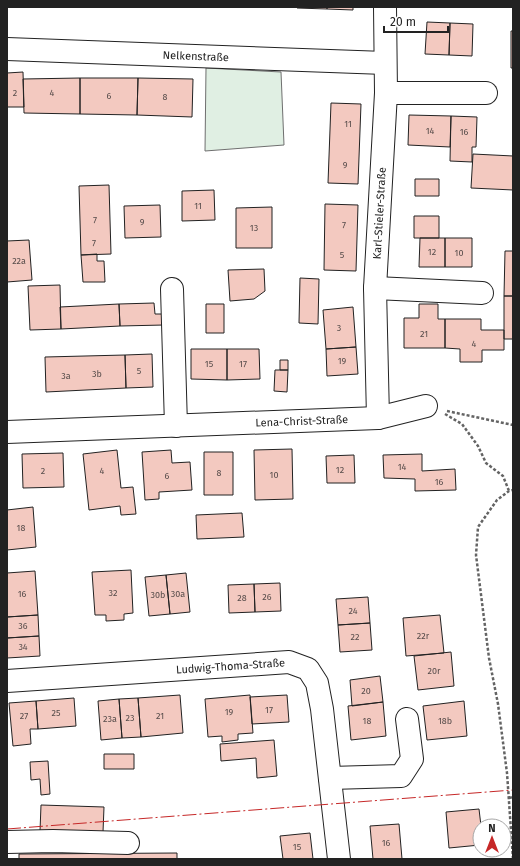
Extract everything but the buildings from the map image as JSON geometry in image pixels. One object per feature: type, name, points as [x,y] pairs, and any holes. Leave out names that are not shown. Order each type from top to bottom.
[{"type":"street","name":"Karl-Stieler-Straße","points":[[378,418],[375,288],[386,93],[385,7]]},
{"type":"street","name":"Nelkenstraße","points":[[7,49],[385,63]]},
{"type":"street","points":[[386,93],[486,93]]},
{"type":"street","points":[[375,288],[482,293]]},
{"type":"street","points":[[172,289],[176,426]]},
{"type":"street","name":"Lena-Christ-Straße","points":[[7,432],[378,418],[430,407]]},
{"type":"street","name":"Ludwig-Thoma-Straße","points":[[7,681],[289,662],[308,669],[317,683],[322,709],[339,859]]},
{"type":"street","points":[[330,778],[401,776],[412,759],[407,720]]},
{"type":"street","points":[[7,842],[53,841],[128,843]]},
{"type":"path","points":[[430,407],[513,425]]},
{"type":"path","points":[[430,407],[462,424],[478,446],[486,463],[503,476],[509,491]]},
{"type":"path","points":[[513,490],[509,491],[497,500],[478,527],[476,555],[489,658],[498,704],[507,773],[513,859]]},
{"type":"path","points":[[508,798],[513,797]]},
{"type":"green space","points":[[206,68],[281,72],[284,145],[205,151]]},
{"type":"power","points":[[7,829],[513,790]]}]
